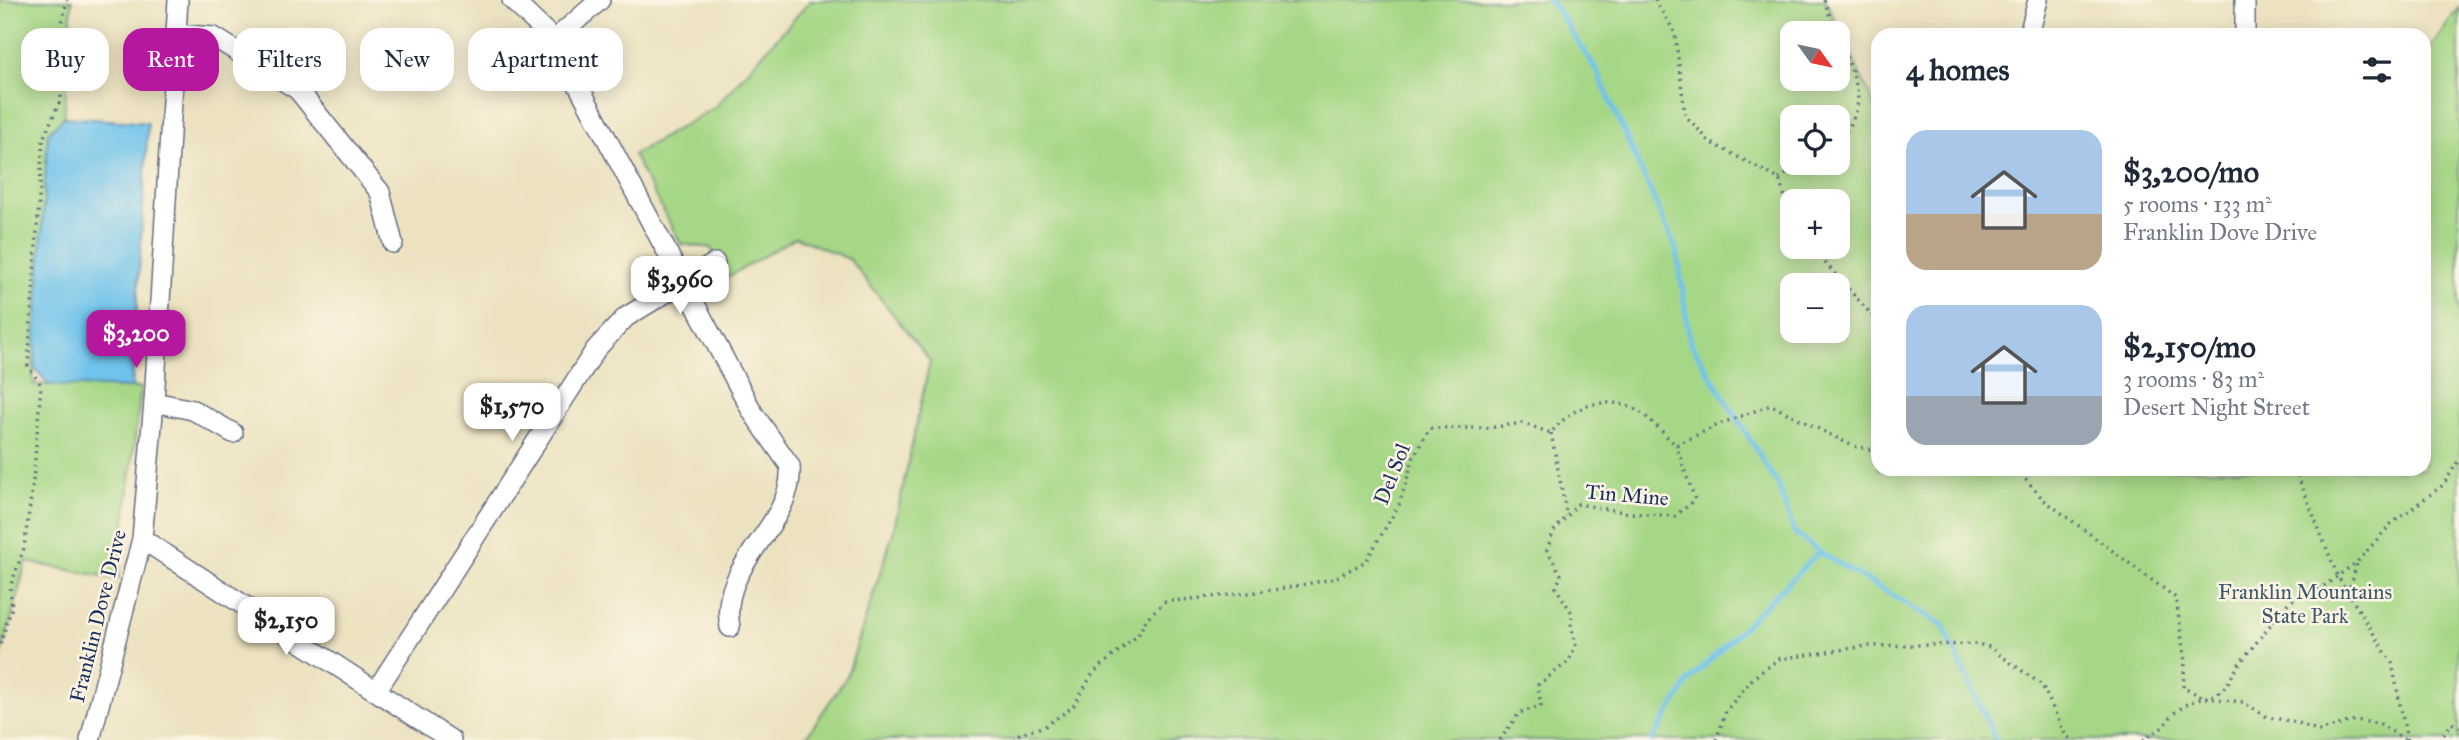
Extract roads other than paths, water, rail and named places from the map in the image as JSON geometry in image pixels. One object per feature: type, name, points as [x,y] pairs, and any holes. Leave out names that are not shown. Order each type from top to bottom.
[{"type":"street","name":"Franklin Dove Drive","points":[[176,28],[178,0]]},
{"type":"street","points":[[512,0],[541,28]]},
{"type":"street","points":[[568,28],[600,0]]},
{"type":"street","points":[[2031,28],[2038,0]]},
{"type":"street","points":[[2245,0],[2245,28]]},
{"type":"street","points":[[219,40],[298,90],[380,192],[393,243]]},
{"type":"street","name":"Franklin Dove Drive","points":[[90,740],[142,539],[154,402],[172,91]]},
{"type":"street","points":[[582,91],[758,421],[790,466],[785,493],[774,518],[730,590],[727,611],[730,626]]},
{"type":"street","points":[[376,691],[596,349],[626,317],[715,262]]},
{"type":"street","points":[[154,402],[193,410],[233,433]]},
{"type":"street","points":[[142,539],[451,740]]},
{"type":"water","points":[[64,117],[148,123],[132,388],[49,385],[34,367],[48,133]]},
{"type":"waterway","points":[[1547,0],[1555,7],[1596,69],[1677,251],[1690,342],[1778,485],[1794,532],[1819,552],[1943,625],[1996,740]]},
{"type":"waterway","points":[[1652,740],[1689,681],[1819,552]]},
{"type":"park label","name":"Franklin Mountains State Park","points":[[2305,604]]}]
